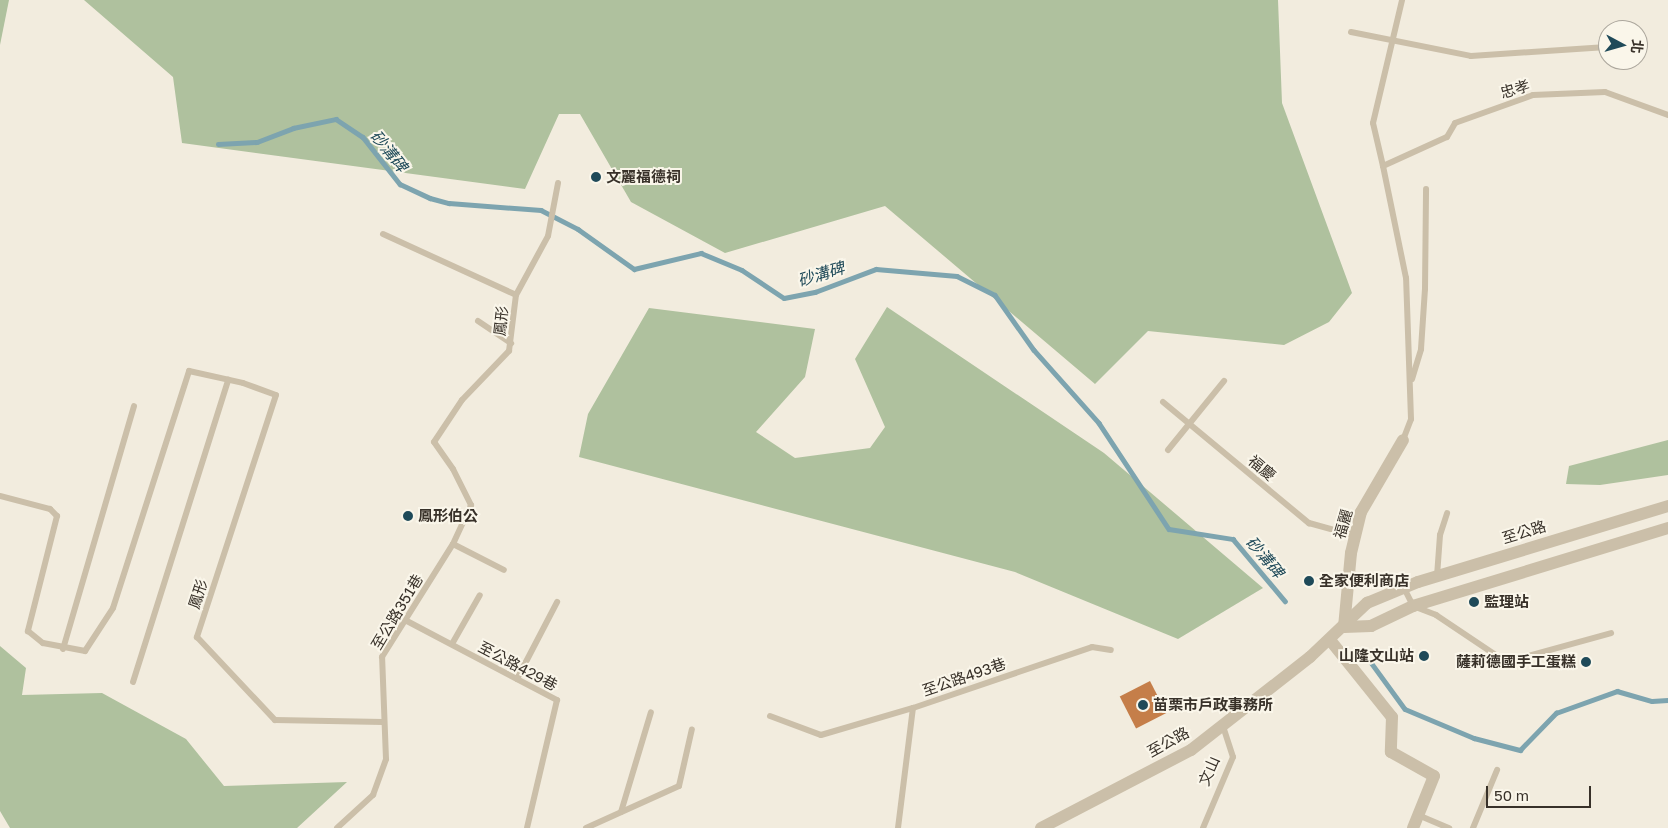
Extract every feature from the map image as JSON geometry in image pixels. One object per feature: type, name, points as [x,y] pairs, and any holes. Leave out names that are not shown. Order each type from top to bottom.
[{"type":"street","name":"福麗","points":[[1344,627],[1361,512],[1403,440]]},
{"type":"street","name":"至公路","points":[[1041,828],[1191,750],[1330,640],[1367,603],[1437,576],[1668,506]]},
{"type":"street","points":[[1344,627],[1371,626],[1413,606],[1668,528]]},
{"type":"street","points":[[1330,640],[1392,717],[1391,752],[1434,776],[1413,828]]},
{"type":"lane","points":[[1402,0],[1391,40],[1373,123],[1406,278],[1411,419],[1403,440]]},
{"type":"lane","points":[[1351,32],[1471,56],[1598,48]]},
{"type":"lane","name":"忠孝","points":[[1383,166],[1447,137],[1455,123],[1534,95],[1605,92],[1668,114]]},
{"type":"lane","name":"鳳形","points":[[434,442],[462,400],[509,351],[516,295],[548,236],[555,209],[558,183]]},
{"type":"lane","points":[[1410,387],[1420,350],[1423,315],[1426,189]]},
{"type":"lane","name":"鳳形","points":[[383,234],[516,295]]},
{"type":"lane","points":[[478,322],[511,343]]},
{"type":"lane","name":"鳳形","points":[[0,496],[50,509],[57,516],[28,630],[43,643],[63,649],[85,651],[113,608],[189,371],[276,394],[197,637],[275,720],[383,722]]},
{"type":"lane","points":[[133,682],[228,380]]},
{"type":"lane","points":[[1168,450],[1224,381]]},
{"type":"lane","name":"福慶","points":[[1163,402],[1310,523],[1356,536]]},
{"type":"lane","points":[[63,649],[134,406]]},
{"type":"lane","name":"至公路351巷","points":[[337,828],[373,795],[386,759],[383,722],[382,657],[453,544],[471,505],[453,469],[434,442]]},
{"type":"lane","points":[[1437,576],[1440,535],[1446,513]]},
{"type":"lane","points":[[453,544],[504,570]]},
{"type":"lane","points":[[1404,588],[1413,606],[1436,616],[1506,662],[1611,633]]},
{"type":"lane","points":[[452,644],[480,595]]},
{"type":"lane","points":[[517,679],[557,602]]},
{"type":"lane","name":"至公路429巷","points":[[405,620],[557,700],[526,828]]},
{"type":"lane","name":"至公路493巷","points":[[898,828],[913,708],[1092,647],[1111,650]]},
{"type":"lane","points":[[770,716],[822,735],[913,708]]},
{"type":"lane","points":[[621,812],[652,712]]},
{"type":"lane","name":"文山","points":[[1203,828],[1233,756],[1223,726]]},
{"type":"lane","points":[[586,828],[679,786],[692,729]]},
{"type":"lane","points":[[1473,828],[1496,770]]},
{"type":"lane","points":[[1418,815],[1449,828]]},
{"type":"green space","points":[[0,0],[9,0],[0,45]]},
{"type":"green space","points":[[84,0],[1278,0],[1282,103],[1352,293],[1329,322],[1284,345],[1148,331],[1095,384],[885,206],[725,253],[631,202],[580,114],[559,114],[525,189],[182,143],[173,77]]},
{"type":"green space","points":[[887,307],[1104,453],[1263,588],[1178,639],[1015,572],[579,457],[588,414],[649,308],[815,329],[805,377],[756,432],[795,458],[870,448],[885,427],[855,359]]},
{"type":"green space","points":[[1668,440],[1668,475],[1600,485],[1566,484],[1569,466]]},
{"type":"green space","points":[[0,646],[26,668],[22,695],[102,693],[186,739],[224,786],[347,782],[297,828],[10,828],[0,811]]},
{"type":"building","name":"苗栗市戶政事務所","points":[[1150,681],[1166,713],[1136,729],[1120,696]]},
{"type":"waterway","name":"砂溝碑","points":[[218,144],[257,142],[293,128],[336,119],[363,137],[400,184],[430,198],[449,203],[541,210],[578,229],[634,269],[701,253],[742,270],[784,298],[815,292],[876,269],[957,276],[995,295],[1034,350],[1099,423],[1169,529],[1233,539],[1285,601]]},
{"type":"waterway","name":"砂溝碑","points":[[1370,661],[1405,709],[1474,738],[1520,750],[1556,713],[1617,691],[1652,701],[1668,700]]},
{"type":"place","name":"文麗福德祠","points":[[596,177]]},
{"type":"place","name":"鳳形伯公","points":[[408,516]]},
{"type":"place","name":"全家便利商店","points":[[1309,581]]},
{"type":"place","name":"監理站","points":[[1474,602]]},
{"type":"place","name":"山隆文山站","points":[[1424,656]]},
{"type":"place","name":"薩莉德國手工蛋糕","points":[[1586,662]]},
{"type":"place","name":"苗栗市戶政事務所","points":[[1143,705]]}]
